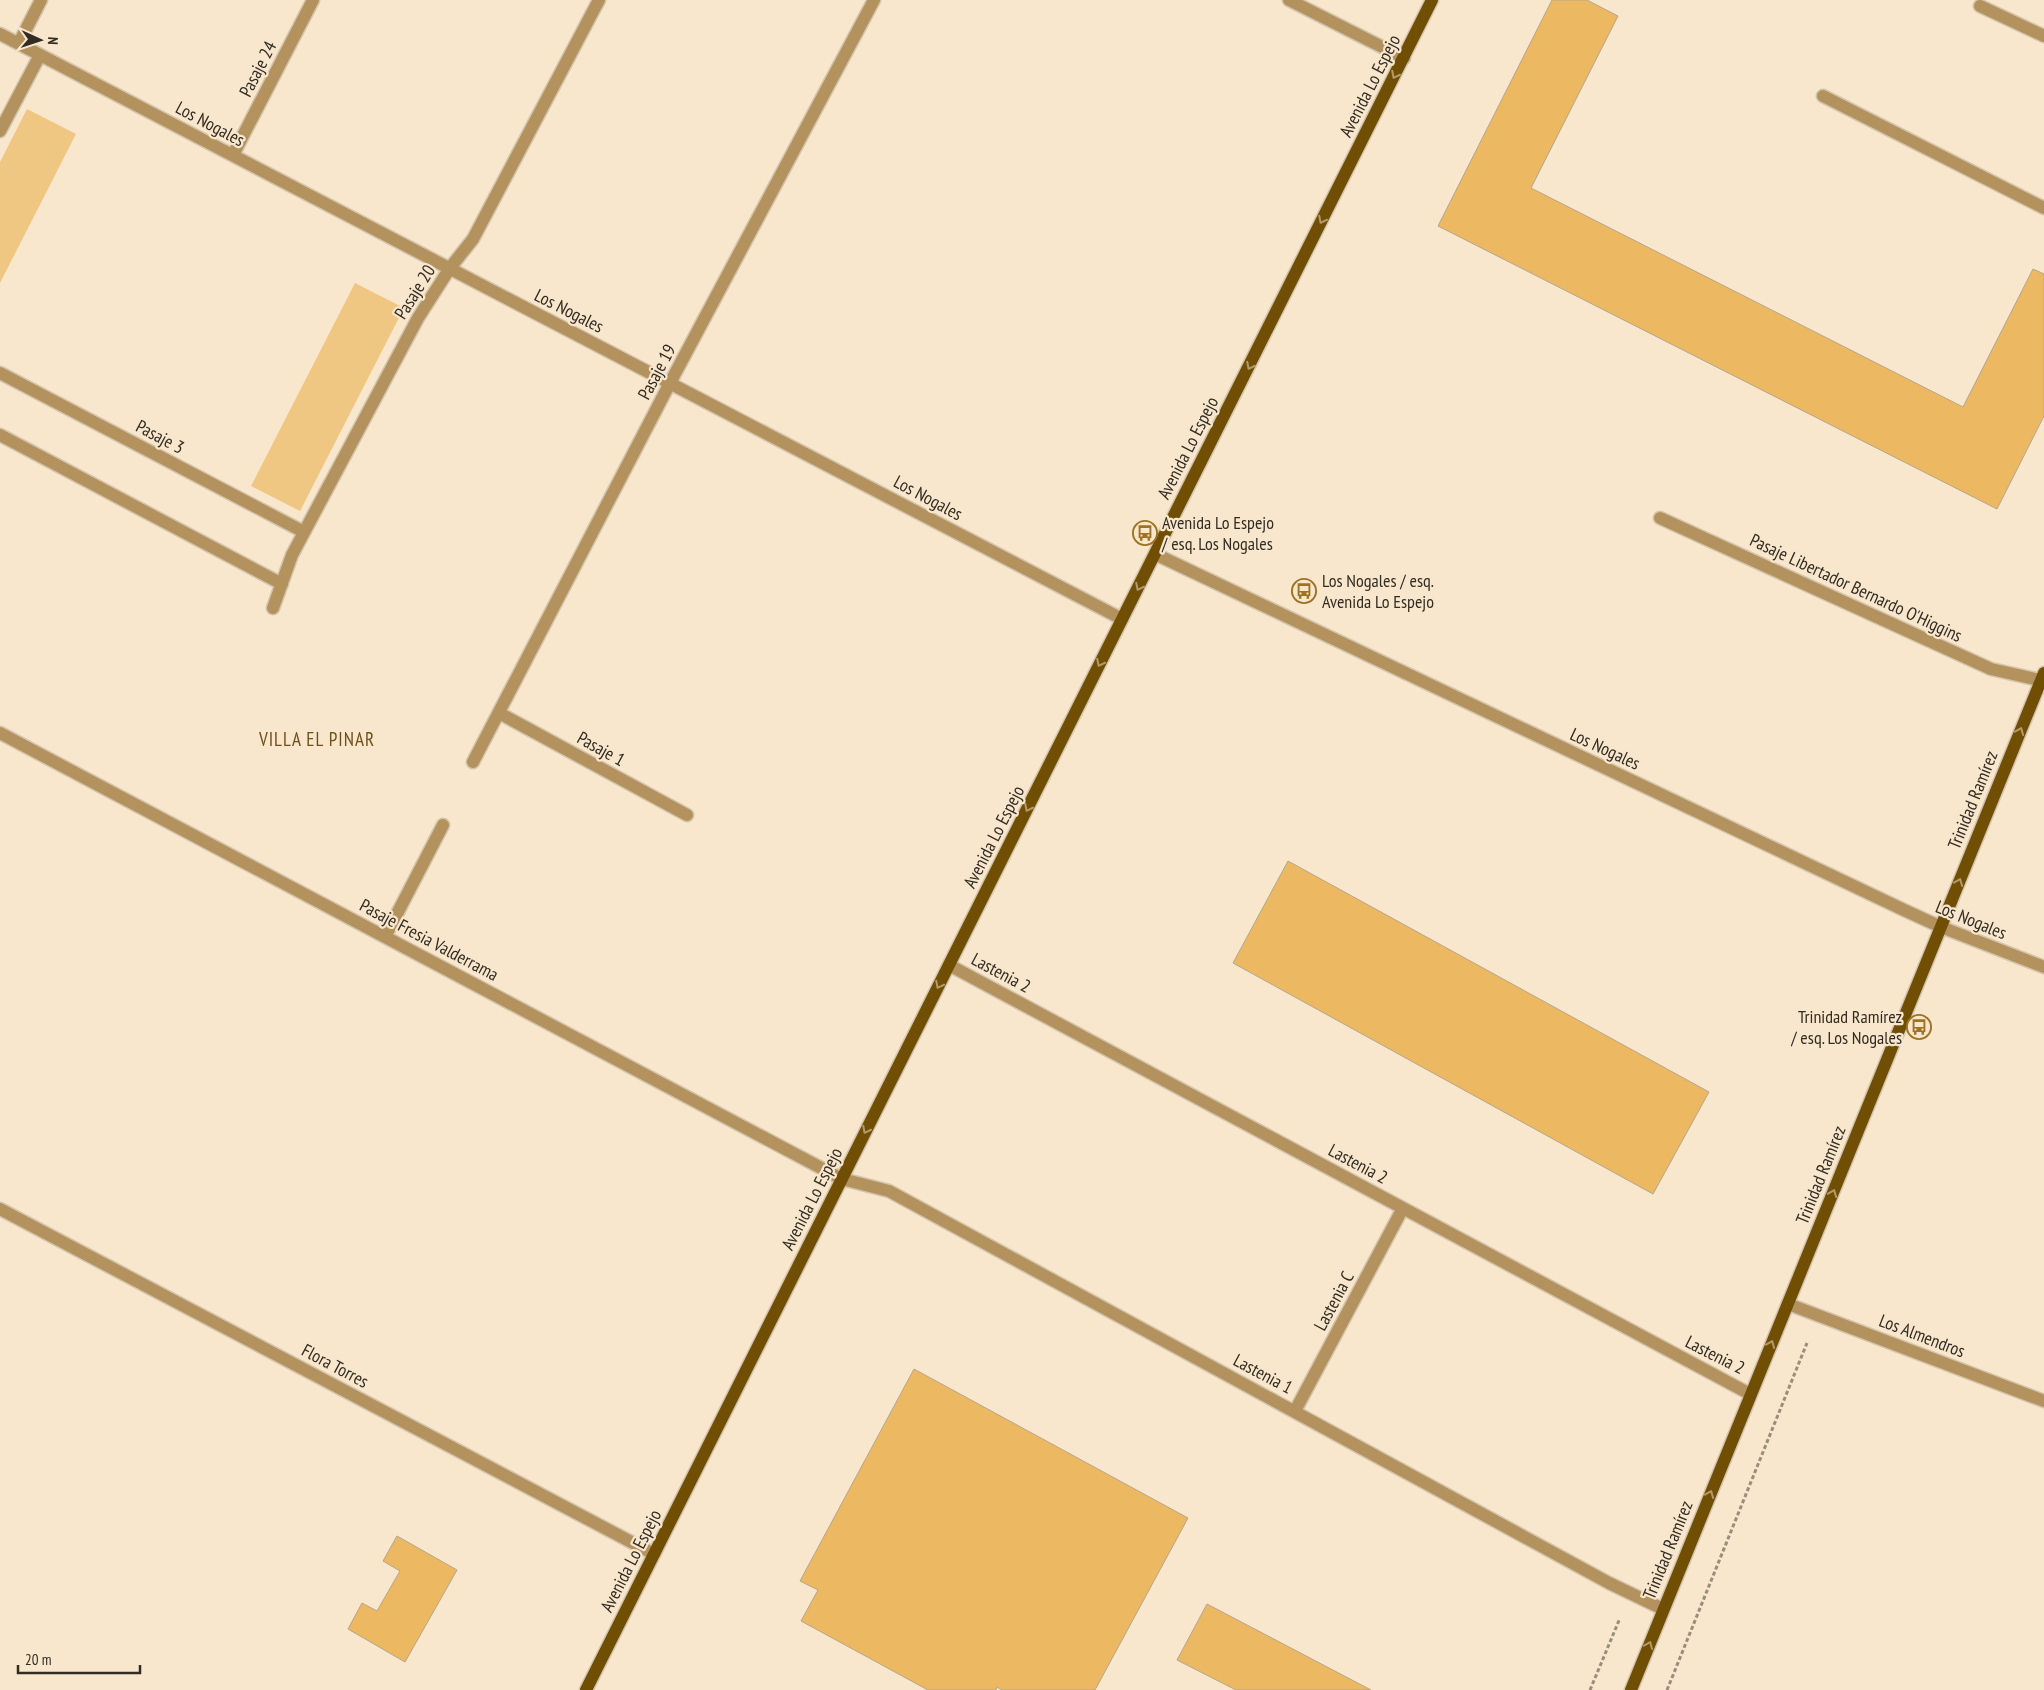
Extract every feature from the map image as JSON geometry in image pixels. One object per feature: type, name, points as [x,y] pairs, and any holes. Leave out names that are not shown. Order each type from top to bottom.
[{"type":"main road","name":"Avenida Lo Espejo","points":[[586,1690],[1432,0]]},
{"type":"main road","name":"Trinidad Ramírez","points":[[1631,1690],[2043,678]]},
{"type":"street","points":[[19,44],[41,0]]},
{"type":"street","name":"Pasaje 24","points":[[233,155],[313,0]]},
{"type":"street","name":"Pasaje 20","points":[[273,608],[287,568],[304,532],[418,318],[450,268],[474,239],[599,0]]},
{"type":"street","points":[[1289,0],[1404,58]]},
{"type":"street","name":"Pasaje 19","points":[[473,762],[870,1]]},
{"type":"street","points":[[1980,6],[2044,36]]},
{"type":"street","name":"Los Nogales","points":[[0,34],[1122,619]]},
{"type":"street","points":[[0,131],[40,55]]},
{"type":"street","points":[[1822,96],[2044,208]]},
{"type":"street","name":"Pasaje 3","points":[[0,373],[304,532]]},
{"type":"street","points":[[0,435],[282,584]]},
{"type":"street","name":"Pasaje Libertador Bernardo O'Higgins","points":[[1660,518],[1992,669],[2043,678]]},
{"type":"street","name":"Los Nogales","points":[[1155,554],[1941,927],[2044,967]]},
{"type":"street","name":"Pasaje 1","points":[[499,713],[687,815]]},
{"type":"street","name":"Pasaje Fresia Valderrama","points":[[0,732],[842,1179]]},
{"type":"street","points":[[385,937],[444,825]]},
{"type":"street","name":"Lastenia 2","points":[[949,965],[1750,1394]]},
{"type":"street","name":"Lastenia 1","points":[[842,1179],[889,1192],[1295,1411],[1608,1583],[1663,1609]]},
{"type":"street","name":"Lastenia C","points":[[1295,1411],[1403,1208]]},
{"type":"street","name":"Flora Torres","points":[[0,1209],[654,1554]]},
{"type":"street","name":"Los Almendros","points":[[1788,1304],[2044,1401]]},
{"type":"path","points":[[1667,1690],[1807,1343]]},
{"type":"path","points":[[1590,1690],[1630,1592]]},
{"type":"shaded area","points":[[27,109],[76,134],[0,283],[0,162]]},
{"type":"shaded area","points":[[355,283],[404,308],[300,511],[251,486]]},
{"type":"building","points":[[1552,0],[1587,0],[1618,16],[1531,188],[1963,407],[2033,269],[2044,274],[2044,416],[1997,509],[1438,226]]},
{"type":"building","points":[[1288,861],[1709,1092],[1653,1194],[1233,963]]},
{"type":"building","points":[[914,1369],[1188,1518],[1095,1690],[1002,1690],[997,1687],[996,1690],[928,1690],[801,1621],[818,1590],[800,1581]]},
{"type":"building","points":[[397,1536],[457,1570],[405,1662],[348,1629],[362,1603],[377,1611],[400,1571],[383,1561]]},
{"type":"building","points":[[1207,1604],[1371,1690],[1236,1690],[1177,1660]]},
{"type":"place","name":"Avenida Lo Espejo / esq. Los Nogales","points":[[1145,533]]},
{"type":"place","name":"Los Nogales / esq. Avenida Lo Espejo","points":[[1304,591]]},
{"type":"place","name":"Trinidad Ramírez / esq. Los Nogales","points":[[1919,1027]]},
{"type":"district","name":"VILLA EL PINAR","points":[[317,739]]}]
